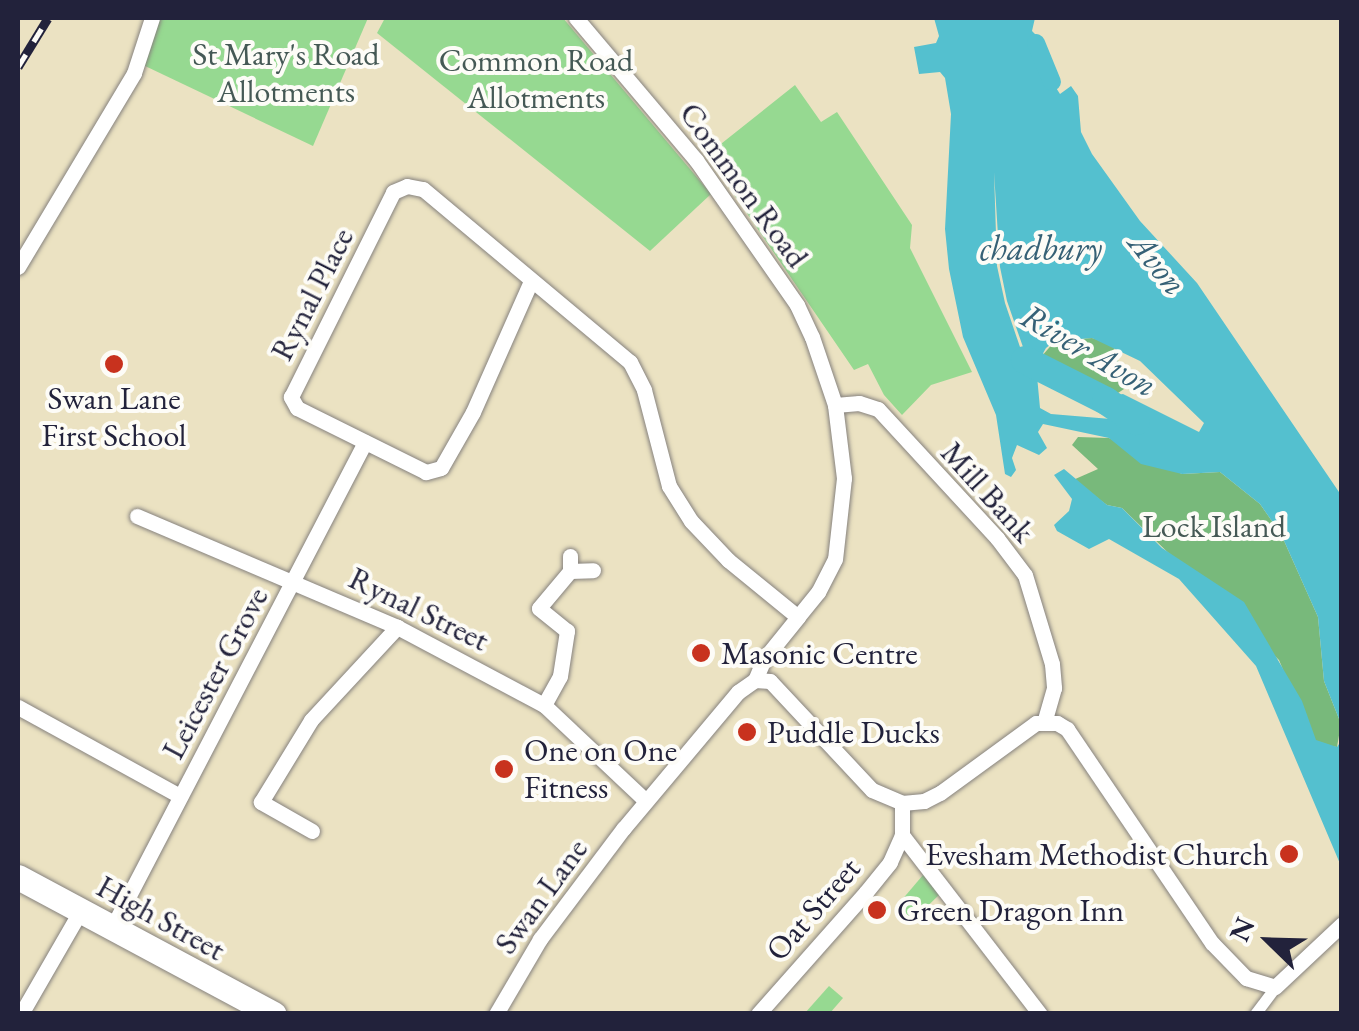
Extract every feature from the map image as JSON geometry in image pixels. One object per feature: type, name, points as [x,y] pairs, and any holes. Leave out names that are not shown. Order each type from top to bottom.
[{"type":"main road","name":"High Street","points":[[18,877],[274,1014]]},
{"type":"street","points":[[18,268],[134,72],[152,18]]},
{"type":"street","name":"Common Road","points":[[576,18],[696,160],[797,305],[835,405],[844,478],[835,559],[818,592],[798,617]]},
{"type":"street","name":"Rynal Place","points":[[531,281],[474,412],[442,468],[426,472],[298,408],[291,397],[392,192],[407,186],[423,189],[630,362],[644,390],[669,486],[691,521],[728,560],[798,617]]},
{"type":"street","name":"Mill Bank","points":[[835,405],[859,402],[878,409],[997,538],[1025,575],[1052,664],[1054,688],[1044,722]]},
{"type":"street","name":"Leicester Grove","points":[[111,930],[366,442]]},
{"type":"street","name":"Rynal Street","points":[[137,516],[398,627],[544,705],[646,801]]},
{"type":"street","points":[[544,705],[564,663],[567,631],[538,608],[570,564],[593,570]]},
{"type":"street","points":[[798,617],[764,658],[755,680],[770,681],[872,790],[902,803],[924,801],[1044,722],[1067,729],[1087,753],[1212,943],[1246,978],[1276,987]]},
{"type":"street","points":[[312,831],[261,802],[311,720],[398,627]]},
{"type":"street","name":"Swan Lane","points":[[496,1014],[537,943],[646,801],[738,692],[755,680]]},
{"type":"street","points":[[18,706],[180,796]]},
{"type":"street","points":[[902,803],[902,835],[1040,1014]]},
{"type":"street","name":"Oat Street","points":[[758,1014],[878,878],[902,835]]},
{"type":"street","points":[[22,1014],[80,912]]},
{"type":"street","points":[[1255,1014],[1276,987],[1342,924]]},
{"type":"green space","name":"St Mary's Road Allotments","points":[[160,18],[368,18],[313,146],[143,65]]},
{"type":"green space","name":"Common Road Allotments","points":[[385,18],[563,18],[711,194],[650,251],[377,33]]},
{"type":"green space","points":[[795,85],[821,122],[837,112],[912,225],[910,248],[972,372],[931,385],[902,415],[884,395],[868,364],[854,370],[707,155]]},
{"type":"green space","points":[[1092,338],[1115,345],[1114,352],[1130,385],[1106,401],[1041,357],[1055,341]]},
{"type":"green space","name":"Lock Island","points":[[1078,437],[1109,438],[1182,474],[1220,472],[1260,504],[1281,534],[1318,617],[1324,681],[1341,724],[1337,747],[1314,744],[1279,660],[1122,508],[1107,505],[1073,480],[1098,469],[1072,445]]},
{"type":"green space","points":[[923,875],[940,894],[910,923],[895,908]]},
{"type":"green space","points":[[829,986],[843,998],[830,1013],[805,1013]]},
{"type":"water","name":"chadbury","points":[[934,18],[1035,18],[1032,31],[1038,37],[1033,52],[1060,94],[1071,86],[1078,96],[1081,132],[1092,154],[1140,221],[1197,283],[1341,495],[1341,724],[1324,681],[1318,617],[1281,534],[1260,504],[1220,472],[1182,474],[1141,464],[1109,438],[1043,424],[1038,432],[1047,448],[1039,455],[1017,445],[1012,458],[1016,470],[1011,477],[1005,474],[996,415],[963,337],[949,269],[945,229],[951,114],[945,78],[940,72],[919,74],[914,47],[936,43],[939,36]],"holes":[[[1092,338],[1140,361],[1204,423],[1199,432],[1123,394],[1108,397],[1103,405],[1111,419],[1051,414],[1040,408],[1037,376],[1055,380],[1060,368],[1041,357],[1055,341]]]},
{"type":"water","points":[[1064,469],[1107,505],[1122,508],[1162,548],[1244,602],[1302,701],[1316,740],[1337,747],[1341,741],[1341,866],[1256,666],[1179,579],[1109,539],[1089,549],[1057,531],[1054,525],[1069,511],[1072,499],[1054,475]]},
{"type":"pier","points":[[994,172],[1000,267],[1007,301],[1023,347],[1042,360],[1021,350],[1005,303],[997,266]]},
{"type":"waterway","points":[[1036,43],[1052,82]]},
{"type":"waterway","name":"River Avon","points":[[1025,360],[1106,401],[1136,421]]},
{"type":"railway","points":[[18,67],[48,18]]},
{"type":"place","name":"Swan Lane First School","points":[[114,364]]},
{"type":"place","name":"Masonic Centre","points":[[701,653]]},
{"type":"place","name":"Puddle Ducks","points":[[747,732]]},
{"type":"place","name":"One on One Fitness","points":[[504,769]]},
{"type":"place","name":"Evesham Methodist Church","points":[[1289,854]]},
{"type":"place","name":"Green Dragon Inn","points":[[877,910]]},
{"type":"water label","name":"Avon","points":[[1158,263]]}]
